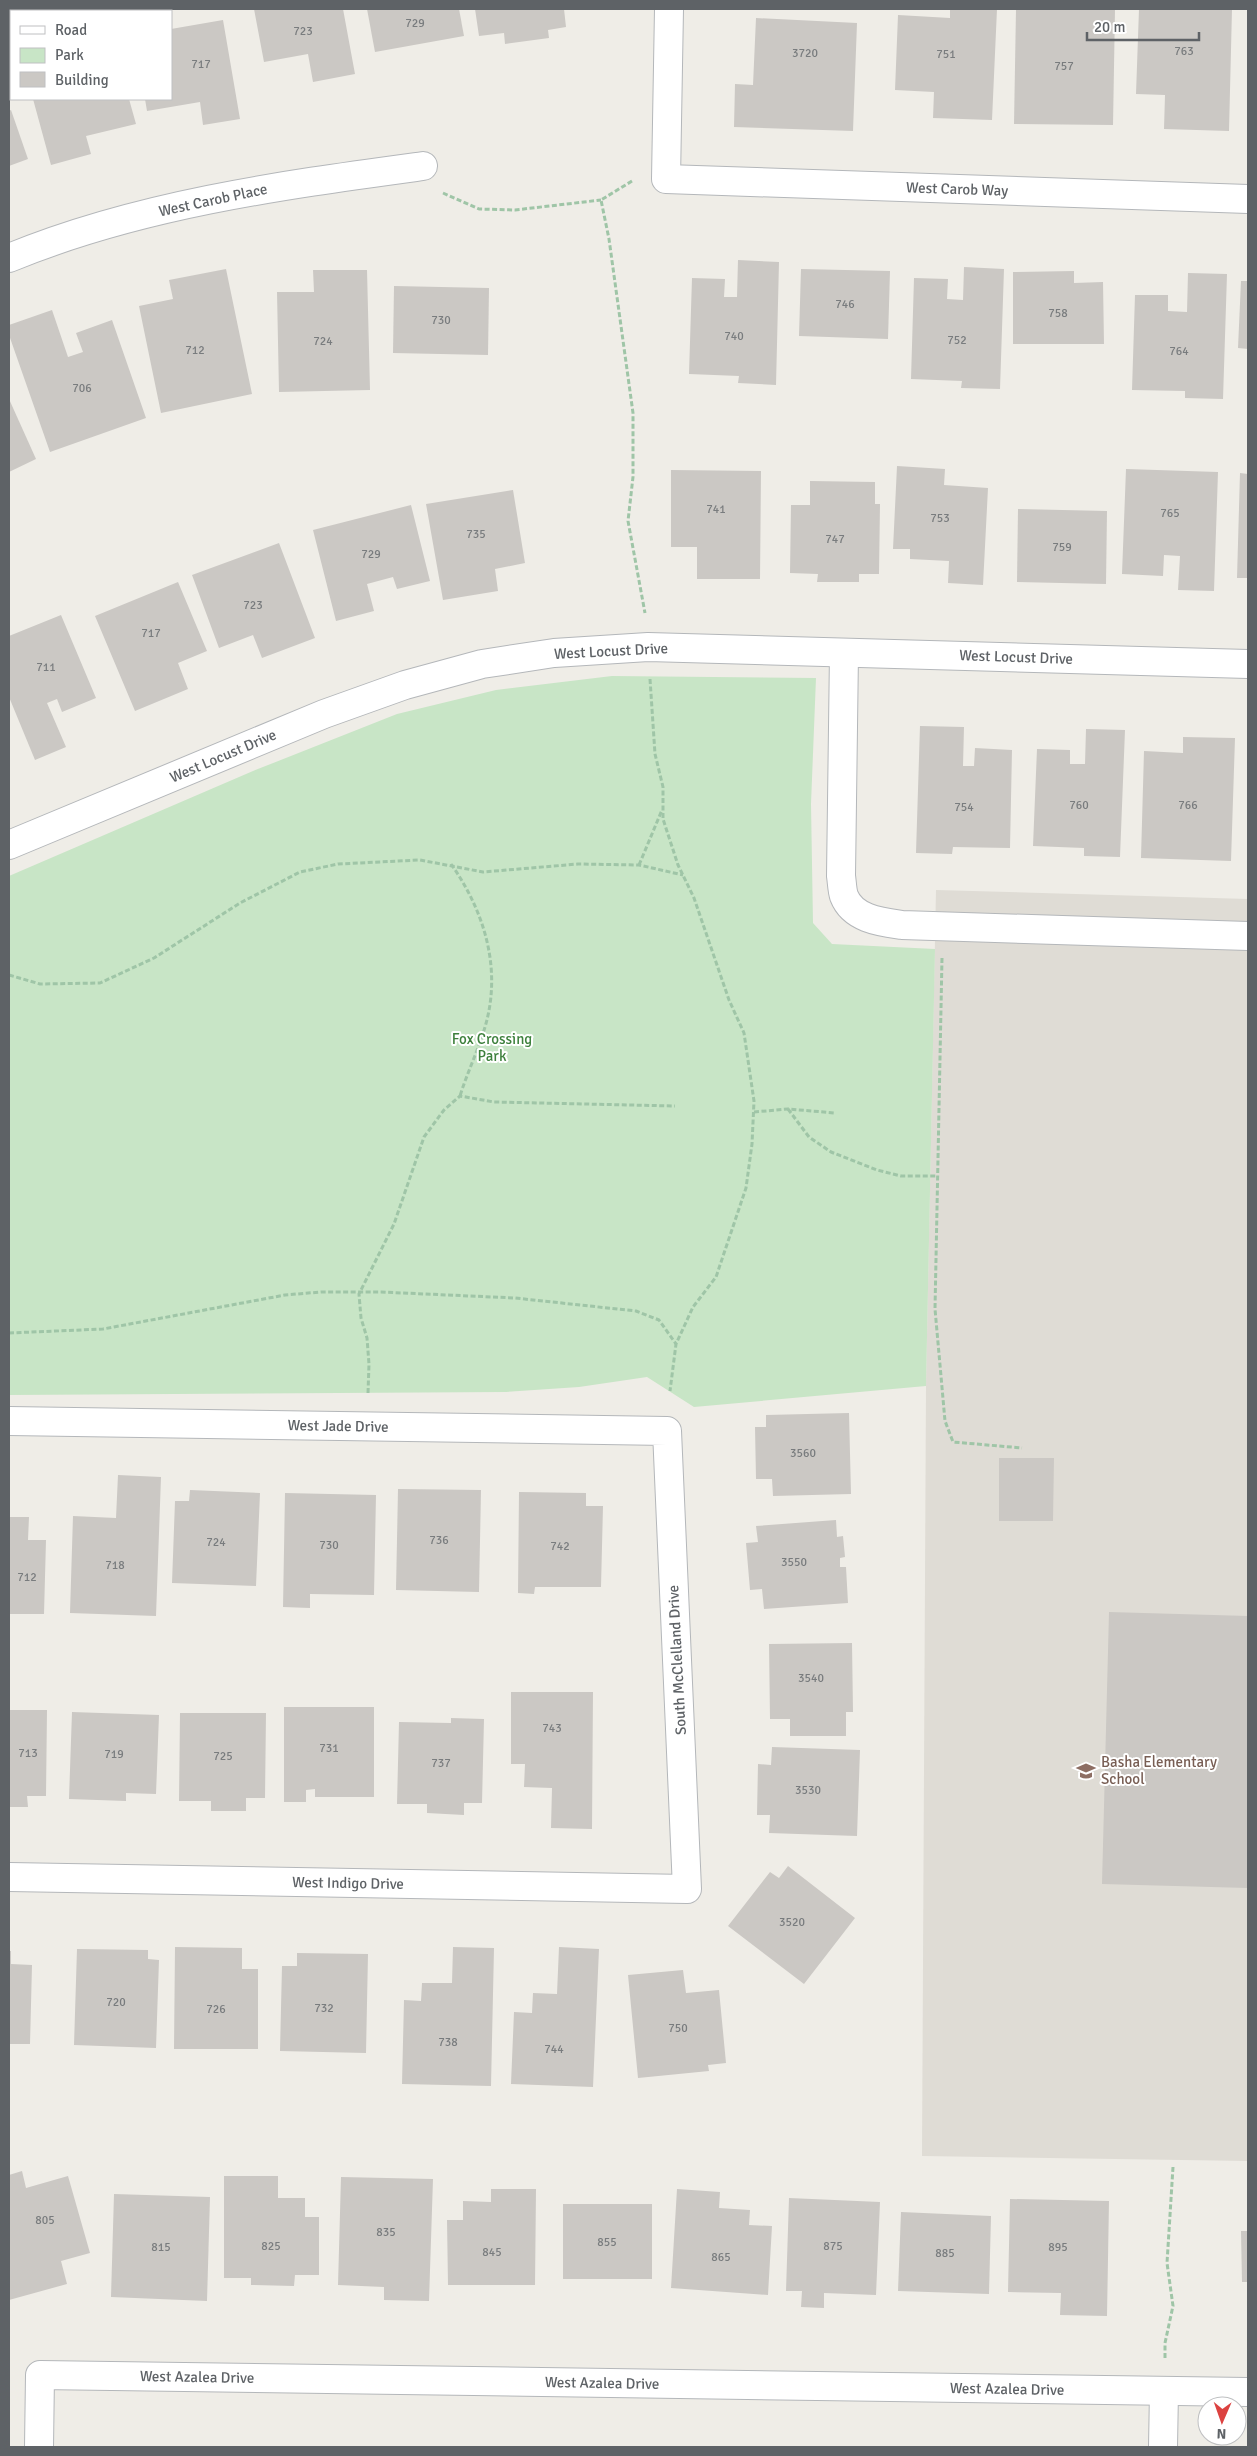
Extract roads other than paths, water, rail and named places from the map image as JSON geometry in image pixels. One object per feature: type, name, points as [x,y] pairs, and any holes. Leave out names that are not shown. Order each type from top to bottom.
[{"type":"street","name":"West Carob Way","points":[[669,9],[666,179],[1248,199]]},
{"type":"street","name":"West Carob Place","points":[[9,258],[40,245],[149,214],[251,191],[423,166]]},
{"type":"street","name":"West Locust Drive","points":[[9,845],[324,714],[405,685],[482,664],[554,653],[648,647],[1248,664]]},
{"type":"street","points":[[844,653],[841,876],[844,896],[854,910],[874,921],[910,926],[1248,936]]},
{"type":"street","name":"West Jade Drive","points":[[9,1420],[667,1431]]},
{"type":"street","name":"South McClelland Drive","points":[[667,1431],[687,1889]]},
{"type":"street","name":"West Indigo Drive","points":[[9,1878],[687,1889]]},
{"type":"street","name":"West Azalea Drive","points":[[40,2447],[40,2375],[1248,2392]]},
{"type":"street","points":[[1163,2447],[1164,2391]]},
{"type":"place","name":"Basha Elementary School","points":[[1086,1771]]},
{"type":"park label","name":"Fox Crossing Park","points":[[492,1048]]}]
